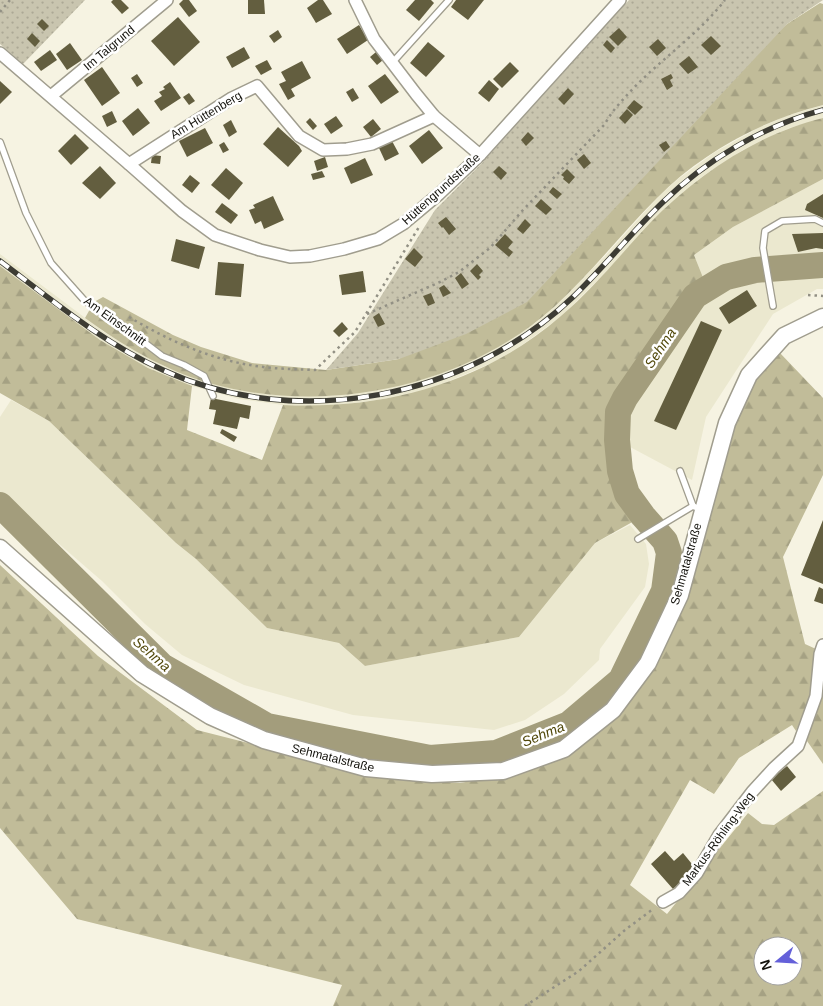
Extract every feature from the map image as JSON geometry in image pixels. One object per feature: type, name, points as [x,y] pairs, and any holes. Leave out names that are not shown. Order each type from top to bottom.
[{"type":"main road","name":"Sehmatalstraße","points":[[0,548],[142,674],[210,716],[264,740],[366,768],[432,774],[503,771],[564,749],[613,710],[648,663],[680,595],[697,507],[727,422],[748,375],[784,336],[823,317]]},
{"type":"street","name":"Im Talgrund","points":[[51,96],[167,0]]},
{"type":"street","points":[[356,0],[374,39],[434,116],[480,155]]},
{"type":"street","name":"Hüttengrundstraße","points":[[0,53],[182,211],[215,235],[260,250],[290,257],[310,256],[344,250],[378,239],[403,224],[480,155],[620,0]]},
{"type":"street","name":"Am Hüttenberg","points":[[130,164],[232,98],[257,86],[299,136],[322,150],[346,149],[372,144],[434,116]]},
{"type":"street","name":"Markus-Röhling-Weg","points":[[663,902],[679,893],[697,873],[719,835],[752,792],[798,746],[816,696],[820,654],[823,645]]},
{"type":"lane","points":[[392,63],[449,0]]},
{"type":"lane","name":"Am Einschnitt","points":[[0,142],[26,213],[51,263],[84,300],[100,312],[115,320],[162,356],[204,376],[214,396]]},
{"type":"lane","points":[[773,306],[763,248],[764,231],[782,221],[815,219],[823,223]]},
{"type":"lane","points":[[638,539],[697,507],[680,471]]},
{"type":"path","points":[[0,12],[10,0]]},
{"type":"path","points":[[367,314],[459,272],[490,248],[523,210],[606,124],[610,114],[636,85],[706,22],[725,0]]},
{"type":"path","points":[[126,315],[177,342],[216,357],[250,366],[315,370],[355,332],[418,230],[427,204]]},
{"type":"path","points":[[808,295],[823,296]]},
{"type":"path","points":[[525,1006],[579,971],[625,930],[663,902]]},
{"type":"shaded area","points":[[0,0],[85,0],[23,64],[0,44]]},
{"type":"shaded area","points":[[629,0],[823,0],[787,24],[527,302],[466,334],[399,359],[326,370],[358,333],[435,210],[482,163]]},
{"type":"shaded area","points":[[823,105],[823,118],[790,128],[765,139],[743,150],[703,176],[667,206],[612,266],[562,316],[518,348],[494,362],[440,385],[412,394],[332,406],[283,405],[239,399],[192,386],[148,368],[100,340],[0,266],[0,254],[104,332],[164,366],[209,383],[260,393],[331,396],[409,383],[436,375],[489,352],[534,324],[554,307],[604,257],[659,196],[678,179],[715,152],[760,127],[786,116]]},
{"type":"shaded area","points":[[823,179],[823,289],[817,289],[773,314],[706,417],[692,480],[617,440],[618,412],[625,398],[708,290],[694,255],[733,227]]},
{"type":"shaded area","points":[[11,400],[49,421],[267,628],[339,643],[365,666],[519,637],[595,543],[630,525],[646,544],[649,564],[645,587],[600,649],[599,660],[564,694],[525,720],[494,730],[353,715],[244,685],[182,655],[145,624],[102,581],[0,493],[0,417]]},
{"type":"green space","points":[[820,3],[823,4],[823,105],[800,111],[755,129],[734,140],[693,167],[657,198],[581,281],[554,307],[518,335],[478,358],[436,375],[391,388],[345,395],[299,396],[253,393],[192,378],[160,364],[114,338],[85,318],[94,302],[103,297],[173,335],[201,347],[252,363],[326,370],[399,359],[787,24]]},
{"type":"green space","points":[[823,118],[823,179],[733,227],[694,255],[708,290],[625,398],[618,412],[617,440],[620,471],[627,494],[643,516],[595,543],[519,637],[365,666],[339,643],[267,628],[49,421],[0,393],[0,266],[100,340],[148,368],[192,386],[187,430],[262,460],[283,405],[358,403],[395,397],[431,388],[466,375],[499,359],[531,339],[561,316],[596,282],[668,205],[708,173],[729,158],[775,134]]},
{"type":"green space","points":[[780,353],[823,398],[823,475],[783,557],[805,644],[816,649],[811,698],[796,731],[792,725],[739,758],[714,794],[690,780],[630,885],[667,914],[748,813],[762,824],[774,825],[823,791],[823,1006],[333,1006],[342,985],[77,919],[0,828],[0,565],[98,656],[197,730],[381,777],[460,783],[506,775],[570,754],[607,726],[652,672],[686,598],[718,471],[738,415],[757,378]]},
{"type":"green space","points":[[823,679],[823,764],[807,741]]},
{"type":"building","points":[[113,0],[121,0],[129,8],[122,14],[111,2]]},
{"type":"building","points":[[183,0],[189,0],[197,11],[189,17],[179,4]]},
{"type":"building","points":[[248,0],[264,0],[265,14],[248,14]]},
{"type":"building","points":[[318,0],[323,0],[332,14],[316,23],[307,8]]},
{"type":"building","points":[[415,0],[431,0],[434,3],[419,21],[406,10]]},
{"type":"building","points":[[456,0],[484,0],[468,20],[451,7]]},
{"type":"building","points":[[178,17],[200,42],[174,66],[151,41]]},
{"type":"building","points":[[42,19],[49,26],[44,31],[37,24]]},
{"type":"building","points":[[359,25],[368,40],[347,54],[337,39]]},
{"type":"building","points":[[619,28],[627,37],[618,46],[609,37]]},
{"type":"building","points":[[278,30],[282,37],[274,43],[269,36]]},
{"type":"building","points":[[32,33],[40,41],[35,47],[27,39]]},
{"type":"building","points":[[711,36],[721,46],[711,55],[701,45]]},
{"type":"building","points":[[658,39],[666,48],[657,56],[649,47]]},
{"type":"building","points":[[607,40],[615,48],[611,53],[603,45]]},
{"type":"building","points":[[428,42],[445,56],[426,77],[410,63]]},
{"type":"building","points":[[70,43],[82,60],[67,70],[56,54]]},
{"type":"building","points":[[244,47],[250,58],[232,68],[226,57]]},
{"type":"building","points":[[50,50],[57,60],[41,71],[34,62]]},
{"type":"building","points":[[376,52],[383,60],[377,65],[370,57]]},
{"type":"building","points":[[689,56],[698,67],[688,74],[679,64]]},
{"type":"building","points":[[267,60],[272,69],[261,75],[255,66]]},
{"type":"building","points":[[302,61],[311,78],[291,89],[295,96],[288,100],[279,84],[286,81],[281,72]]},
{"type":"building","points":[[510,62],[519,71],[502,88],[493,79]]},
{"type":"building","points":[[102,67],[120,93],[102,106],[84,80]]},
{"type":"building","points":[[137,74],[143,83],[137,87],[131,78]]},
{"type":"building","points":[[385,74],[399,92],[381,104],[368,86]]},
{"type":"building","points":[[671,74],[673,78],[670,80],[673,86],[667,90],[661,79]]},
{"type":"building","points":[[489,80],[499,89],[489,102],[478,93]]},
{"type":"building","points":[[0,81],[12,92],[0,104]]},
{"type":"building","points":[[170,82],[181,98],[161,111],[154,101],[162,96],[159,92],[165,89],[163,87]]},
{"type":"building","points":[[353,88],[359,98],[352,102],[346,92]]},
{"type":"building","points":[[568,88],[574,94],[564,105],[558,99]]},
{"type":"building","points":[[189,93],[195,101],[189,105],[183,97]]},
{"type":"building","points":[[634,100],[643,107],[635,115],[627,108]]},
{"type":"building","points":[[138,108],[150,123],[133,136],[122,121]]},
{"type":"building","points":[[627,109],[633,115],[625,124],[619,118]]},
{"type":"building","points":[[112,111],[117,122],[107,127],[102,116]]},
{"type":"building","points":[[336,116],[343,126],[331,134],[324,124]]},
{"type":"building","points":[[310,118],[317,126],[313,130],[306,122]]},
{"type":"building","points":[[373,119],[381,129],[371,137],[363,127]]},
{"type":"building","points":[[231,120],[237,132],[229,137],[223,125]]},
{"type":"building","points":[[278,127],[302,151],[288,167],[263,144]]},
{"type":"building","points":[[205,128],[213,143],[187,157],[179,141]]},
{"type":"building","points":[[429,130],[443,148],[422,164],[409,146]]},
{"type":"building","points":[[528,132],[534,138],[526,146],[521,140]]},
{"type":"building","points":[[75,134],[89,148],[71,165],[58,151]]},
{"type":"building","points":[[392,141],[399,154],[385,161],[379,148]]},
{"type":"building","points":[[666,141],[670,147],[664,152],[659,145]]},
{"type":"building","points":[[224,142],[229,150],[223,153],[219,145]]},
{"type":"building","points":[[584,154],[591,163],[584,169],[577,160]]},
{"type":"building","points":[[152,155],[161,156],[160,164],[151,163]]},
{"type":"building","points":[[325,157],[328,167],[317,171],[314,161]]},
{"type":"building","points":[[365,158],[373,175],[351,184],[344,168]]},
{"type":"building","points":[[100,166],[116,183],[100,199],[82,183]]},
{"type":"building","points":[[499,166],[507,173],[501,180],[493,172]]},
{"type":"building","points":[[226,168],[243,183],[229,200],[211,185]]},
{"type":"building","points":[[567,169],[575,177],[569,184],[561,175]]},
{"type":"building","points":[[322,171],[325,177],[313,180],[311,174]]},
{"type":"building","points":[[190,175],[200,183],[192,193],[182,185]]},
{"type":"building","points":[[553,187],[562,194],[557,199],[549,192]]},
{"type":"building","points":[[823,194],[823,218],[805,210],[807,204]]},
{"type":"building","points":[[273,196],[284,220],[264,229],[261,221],[255,224],[249,210],[255,208],[253,205]]},
{"type":"building","points":[[541,199],[552,209],[546,215],[535,206]]},
{"type":"building","points":[[222,203],[238,215],[231,224],[215,212]]},
{"type":"building","points":[[446,217],[456,229],[449,235],[438,223]]},
{"type":"building","points":[[525,219],[531,225],[523,234],[517,229]]},
{"type":"building","points":[[823,233],[823,249],[816,248],[798,252],[792,234]]},
{"type":"building","points":[[505,234],[513,242],[508,248],[513,252],[509,257],[495,245]]},
{"type":"building","points":[[176,239],[205,247],[199,269],[171,261]]},
{"type":"building","points":[[414,248],[423,257],[415,267],[405,259]]},
{"type":"building","points":[[218,262],[244,264],[241,297],[215,295]]},
{"type":"building","points":[[477,264],[483,271],[479,275],[481,277],[478,280],[470,271]]},
{"type":"building","points":[[363,271],[366,292],[342,295],[339,275]]},
{"type":"building","points":[[461,273],[469,284],[462,289],[455,278]]},
{"type":"building","points":[[444,285],[451,293],[443,297],[439,288]]},
{"type":"building","points":[[747,290],[757,306],[729,324],[719,308]]},
{"type":"building","points":[[431,293],[435,303],[428,306],[423,296]]},
{"type":"building","points":[[379,313],[385,324],[378,327],[373,317]]},
{"type":"building","points":[[701,321],[722,330],[676,430],[654,421]]},
{"type":"building","points":[[342,322],[348,329],[339,337],[333,331]]},
{"type":"building","points":[[211,398],[251,406],[249,419],[240,417],[237,429],[213,424],[216,410],[209,409]]},
{"type":"building","points":[[222,429],[237,437],[234,442],[220,433]]},
{"type":"building","points":[[823,520],[823,584],[801,575]]},
{"type":"building","points":[[819,587],[823,589],[823,604],[814,601]]},
{"type":"building","points":[[787,766],[796,777],[781,791],[771,779]]},
{"type":"building","points":[[665,851],[674,861],[683,853],[696,869],[673,889],[651,864]]},
{"type":"waterway","name":"Sehma","points":[[0,505],[162,666],[267,726],[430,758],[496,753],[569,724],[621,680],[664,591],[669,553],[665,541],[627,494],[620,471],[617,440],[618,412],[625,398],[695,296],[726,277],[755,270],[823,265]]},
{"type":"railway","points":[[0,261],[78,320],[120,347],[163,370],[215,389],[269,399],[324,401],[379,395],[432,381],[483,360],[530,332],[573,297],[651,214],[679,187],[697,173],[736,146],[757,135],[779,125],[823,110]]}]
